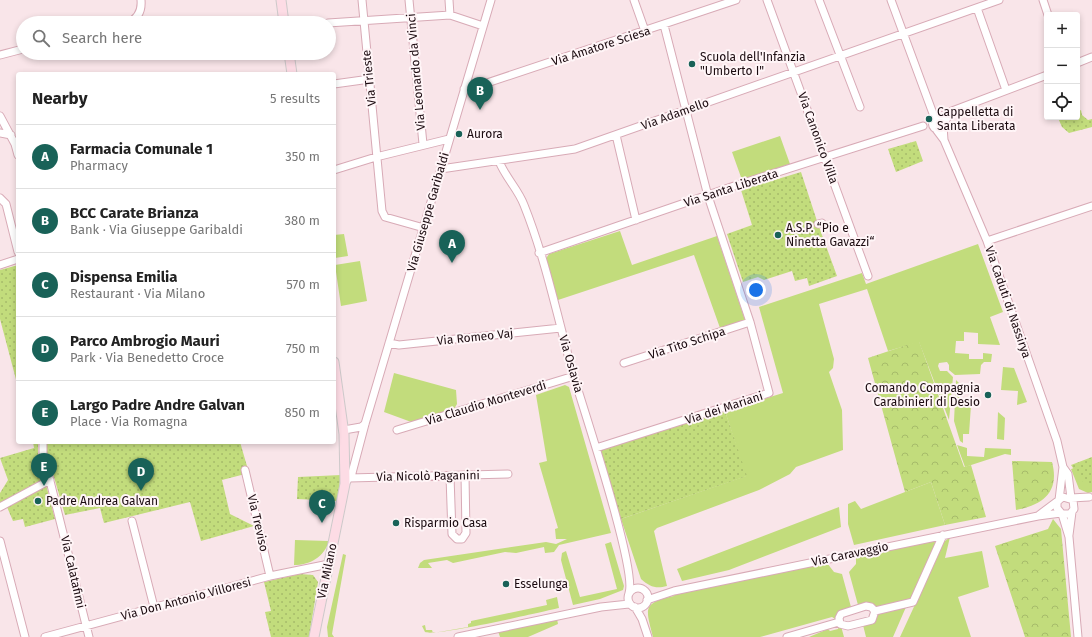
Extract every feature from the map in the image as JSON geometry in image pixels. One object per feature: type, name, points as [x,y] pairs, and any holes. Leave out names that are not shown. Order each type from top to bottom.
[{"type":"main road","points":[[281,0],[283,16]]},
{"type":"main road","points":[[290,60],[292,72]]},
{"type":"main road","name":"Via Milano","points":[[314,637],[328,564],[347,481],[344,430],[336,376]]},
{"type":"street","points":[[136,16],[139,14],[141,8],[140,0]]},
{"type":"street","name":"Via Trieste","points":[[362,0],[376,157],[383,214],[385,217],[424,228]]},
{"type":"street","name":"Via Leonardo da Vinci","points":[[409,0],[423,144]]},
{"type":"street","points":[[449,0],[450,15]]},
{"type":"street","name":"Via Giuseppe Garibaldi","points":[[347,481],[352,472],[491,0]]},
{"type":"street","points":[[634,0],[645,31]]},
{"type":"street","name":"Via Amatore Sciesa","points":[[464,89],[475,87],[736,0]]},
{"type":"street","name":"Via Canonico Villa","points":[[767,0],[826,157],[868,276]]},
{"type":"street","points":[[818,0],[860,107]]},
{"type":"street","name":"Via Caduti di Nassirya","points":[[891,0],[937,123],[987,241],[1057,441],[1063,467],[1058,501]]},
{"type":"street","name":"Via Adamello","points":[[441,169],[575,149],[999,0]]},
{"type":"street","points":[[1043,0],[1047,12]]},
{"type":"street","points":[[977,8],[1006,90]]},
{"type":"street","points":[[336,23],[450,15],[483,26]]},
{"type":"street","name":"Via dei Mariani","points":[[596,448],[769,393],[750,322],[708,196],[664,25]]},
{"type":"street","points":[[0,55],[16,51]]},
{"type":"street","points":[[1080,62],[1092,57]]},
{"type":"street","points":[[937,123],[952,111],[1044,76]]},
{"type":"street","points":[[336,84],[370,79]]},
{"type":"street","points":[[0,116],[16,142]]},
{"type":"street","name":"Via Santa Liberata","points":[[539,252],[826,157],[922,126],[937,123]]},
{"type":"street","points":[[0,133],[11,135]]},
{"type":"street","points":[[616,135],[636,220]]},
{"type":"street","points":[[336,169],[423,144],[449,139]]},
{"type":"street","name":"Via Oslavia","points":[[499,161],[503,173],[525,206],[539,252],[596,448],[629,573],[631,587],[630,600]]},
{"type":"street","points":[[0,198],[6,204],[16,244]]},
{"type":"street","points":[[987,241],[1092,206]]},
{"type":"street","points":[[0,265],[16,261]]},
{"type":"street","name":"Via Tito Schipa","points":[[624,363],[750,322]]},
{"type":"street","name":"Via Romeo Vaj","points":[[389,343],[399,345],[560,328]]},
{"type":"street","name":"Via Claudio Monteverdi","points":[[398,430],[574,376]]},
{"type":"street","points":[[344,430],[361,428],[365,424]]},
{"type":"street","name":"Via Calatafimi","points":[[43,444],[43,453],[61,519],[89,637]]},
{"type":"street","name":"Via Caduti di Nassirya","points":[[1063,467],[1068,474],[1071,498]]},
{"type":"street","name":"Via Treviso","points":[[245,470],[270,576]]},
{"type":"street","name":"Via Nicolò Paganini","points":[[347,481],[508,474]]},
{"type":"street","points":[[450,476],[452,534],[456,539],[462,539],[466,533],[465,475]]},
{"type":"street","points":[[0,507],[50,480]]},
{"type":"street","points":[[1078,637],[1069,537],[1061,513],[1057,508],[1058,501],[1066,497],[1090,497]]},
{"type":"street","points":[[1061,513],[1067,514],[1090,497]]},
{"type":"street","points":[[1069,537],[1073,510],[1071,498]]},
{"type":"street","name":"Via Caravaggio","points":[[1038,516],[1058,501]]},
{"type":"street","name":"Via Caravaggio","points":[[663,593],[634,589],[630,600],[645,603],[663,593],[943,535],[1038,516],[1061,513]]},
{"type":"street","points":[[132,521],[154,608]]},
{"type":"street","points":[[839,622],[839,618],[843,612],[868,606],[875,611],[913,602],[943,535]]},
{"type":"street","points":[[0,541],[25,637]]},
{"type":"street","name":"Via Don Antonio Villoresi","points":[[45,637],[270,576],[328,564]]},
{"type":"street","name":"Via Oslavia","points":[[629,573],[643,591]]},
{"type":"street","points":[[642,619],[645,603],[643,591]]},
{"type":"street","points":[[459,637],[630,600],[642,619],[648,637]]},
{"type":"street","points":[[839,622],[842,625],[848,626],[870,621],[874,617],[875,611]]},
{"type":"street","points":[[787,637],[839,622]]},
{"type":"green space","points":[[1080,110],[1082,115],[1088,120],[1092,119],[1092,127],[1069,133],[1062,127],[1059,120],[1080,120]]},
{"type":"green space","points":[[780,136],[790,164],[742,180],[732,152]]},
{"type":"green space","points":[[916,141],[923,161],[896,172],[888,149]]},
{"type":"green space","points":[[801,172],[837,276],[809,286],[807,278],[795,281],[792,271],[764,280],[758,277],[743,282],[727,234],[752,225],[741,190]]},
{"type":"green space","points":[[620,231],[632,265],[717,236],[745,320],[720,328],[694,255],[558,300],[545,260],[549,254]]},
{"type":"green space","points":[[344,234],[348,256],[336,258],[336,235]]},
{"type":"green space","points":[[978,244],[1003,312],[990,317],[1000,345],[978,344],[978,333],[964,332],[964,341],[956,341],[955,353],[969,354],[969,359],[983,359],[983,353],[992,354],[991,362],[984,362],[981,365],[980,374],[955,375],[949,370],[949,365],[947,362],[939,363],[938,366],[940,371],[947,371],[953,377],[949,420],[919,342],[888,351],[867,289],[819,304],[834,359],[833,368],[829,372],[842,410],[843,450],[796,467],[790,474],[759,490],[657,528],[654,531],[667,586],[653,587],[641,579],[621,519],[746,476],[725,411],[783,393],[759,307],[862,273],[866,284]]},
{"type":"green space","points":[[360,261],[367,301],[341,306],[336,265]]},
{"type":"green space","points":[[16,266],[16,379],[0,319],[0,270]]},
{"type":"green space","points":[[919,341],[964,467],[971,465],[986,517],[945,525],[931,482],[905,492],[868,358]]},
{"type":"green space","points":[[1003,367],[1014,368],[1027,402],[1017,405],[1018,391],[1001,390]]},
{"type":"green space","points":[[394,373],[456,390],[457,404],[454,409],[414,423],[384,412]]},
{"type":"green space","points":[[956,380],[961,385],[958,396],[960,398],[960,404],[971,405],[969,434],[963,434],[963,443],[960,441],[954,421]]},
{"type":"green space","points":[[565,385],[569,387],[611,533],[559,545],[554,552],[545,553],[544,547],[516,553],[505,552],[453,563],[447,560],[428,563],[432,568],[418,568],[420,563],[424,560],[546,542],[556,544],[567,539],[556,539],[555,529],[558,528],[539,463],[547,461],[536,395]]},
{"type":"green space","points":[[725,411],[747,476],[621,519],[599,449]]},
{"type":"green space","points":[[998,412],[1005,418],[1004,440],[997,439]]},
{"type":"green space","points":[[33,444],[38,444],[38,454],[55,519],[25,527],[23,519],[13,521],[7,507],[0,504],[0,493],[8,480],[0,458],[34,448]]},
{"type":"green space","points":[[47,444],[241,444],[249,473],[222,480],[230,514],[254,526],[201,541],[190,502],[104,523],[100,508],[65,515],[47,453]]},
{"type":"green space","points":[[957,445],[967,448],[967,456],[984,457],[985,448],[1011,449],[1011,455],[1005,454],[965,467]]},
{"type":"green space","points":[[1092,457],[1092,486],[1089,486],[1081,480],[1071,465]]},
{"type":"green space","points":[[1012,461],[1052,462],[1054,481],[1051,489],[1041,501],[1026,508],[1016,510]]},
{"type":"green space","points":[[1092,462],[1092,492],[1088,493],[1079,489],[1071,469]]},
{"type":"green space","points":[[341,475],[337,501],[297,499],[298,477]]},
{"type":"green space","points":[[931,482],[945,525],[854,545],[848,524],[848,504],[855,501],[861,509]]},
{"type":"green space","points":[[839,507],[841,527],[729,570],[682,581],[677,569]]},
{"type":"green space","points":[[1053,519],[1061,529],[1071,637],[1025,637],[995,546],[1048,529]]},
{"type":"green space","points":[[950,537],[945,558],[982,551],[989,587],[958,597],[971,637],[900,637],[944,542]]},
{"type":"green space","points":[[295,540],[329,541],[324,552],[316,559],[306,564],[294,565]]},
{"type":"green space","points":[[933,541],[936,543],[911,599],[877,607],[866,603],[858,605],[849,572],[856,564],[856,557]]},
{"type":"green space","points":[[611,542],[624,586],[623,590],[600,599],[573,605],[561,560],[562,553],[566,551],[580,597],[617,589],[605,544]]},
{"type":"green space","points":[[343,554],[346,555],[332,634],[334,637],[328,637],[327,627]]},
{"type":"green space","points":[[827,563],[834,572],[842,574],[851,607],[841,611],[837,620],[832,617],[760,637],[653,637],[648,613],[652,604],[657,601],[674,596],[675,594]]},
{"type":"green space","points":[[300,574],[313,575],[318,582],[309,637],[271,637],[265,612],[271,611],[264,582]]},
{"type":"green space","points":[[557,597],[559,608],[467,628],[440,632],[468,627],[468,624],[471,623],[471,621],[547,605],[546,600]]},
{"type":"green space","points":[[906,607],[893,637],[866,637],[863,625],[878,614]]},
{"type":"green space","points":[[557,619],[558,624],[528,637],[500,637],[498,631]]},
{"type":"green space","points":[[425,625],[426,630],[432,630],[433,633],[425,632],[422,626]]},
{"type":"green space","points":[[839,626],[841,626],[844,637],[809,637],[828,629],[830,631],[838,629]]},
{"type":"place","name":"Scuola dell'Infanzia \"Umberto I\"","points":[[692,64]]},
{"type":"place","name":"BCC Carate Brianza","points":[[480,110]]},
{"type":"place","name":"Cappelletta di Santa Liberata","points":[[929,119]]},
{"type":"place","name":"Aurora","points":[[459,134]]},
{"type":"place","name":"A.S.P. “Pio e Ninetta Gavazzi“","points":[[778,235]]},
{"type":"place","name":"Farmacia Comunale 1","points":[[452,263]]},
{"type":"place","name":"Comando Compagnia Carabinieri di Desio","points":[[988,395]]},
{"type":"place","name":"Largo Padre Andre Galvan","points":[[44,486]]},
{"type":"place","name":"Parco Ambrogio Mauri","points":[[141,491]]},
{"type":"place","name":"Padre Andrea Galvan","points":[[38,501]]},
{"type":"place","name":"Dispensa Emilia","points":[[322,523]]},
{"type":"place","name":"Risparmio Casa","points":[[396,523]]},
{"type":"place","name":"Esselunga","points":[[506,584]]}]
